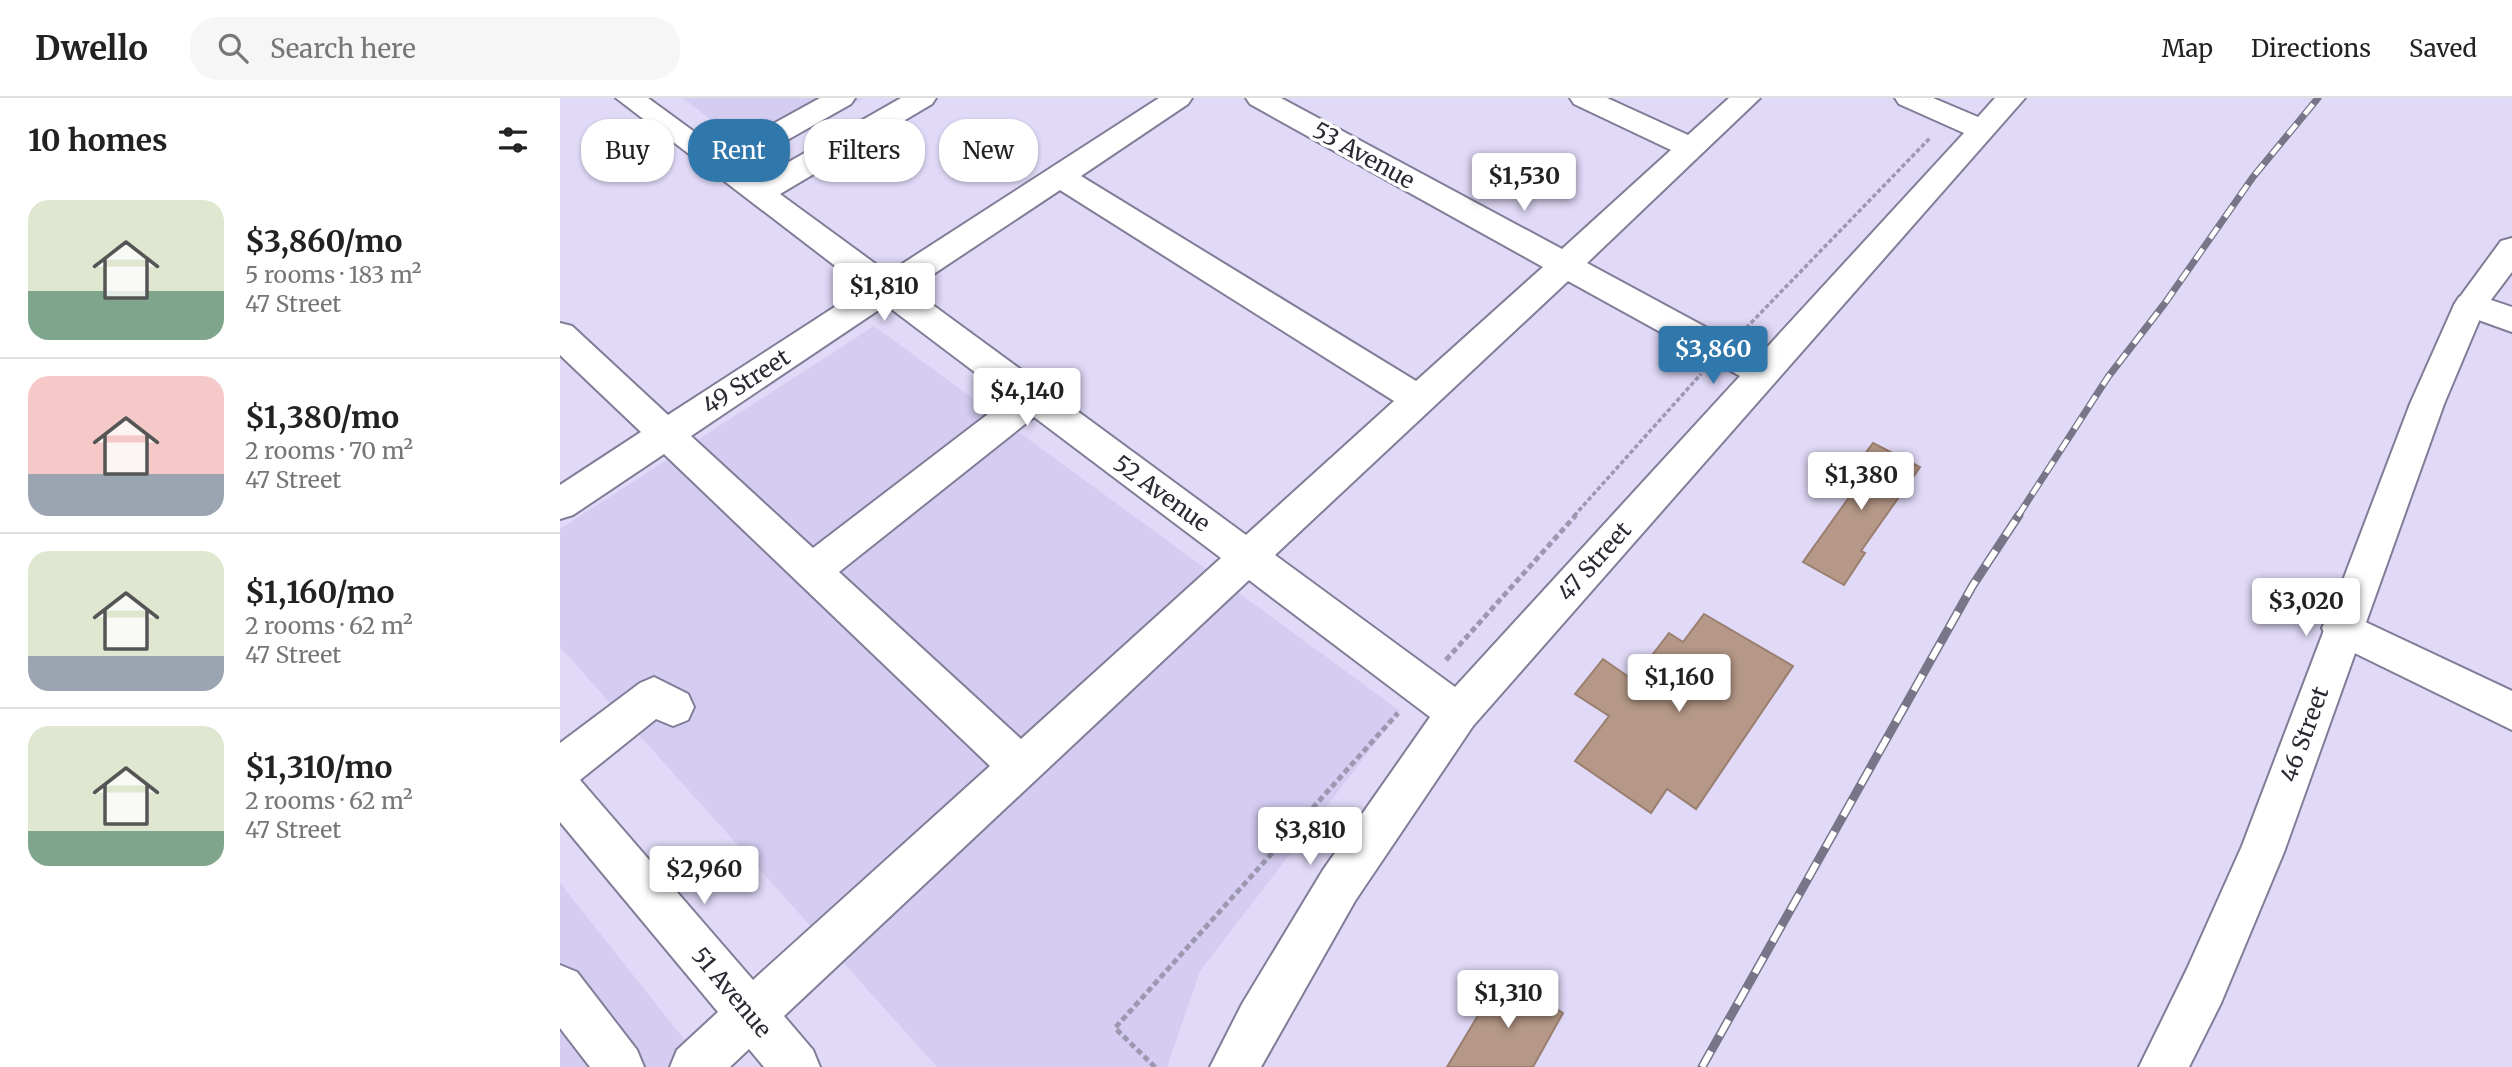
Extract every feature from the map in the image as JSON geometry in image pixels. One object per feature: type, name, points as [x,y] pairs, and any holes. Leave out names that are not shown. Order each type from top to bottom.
[{"type":"street","name":"52 Avenue","points":[[630,98],[688,141]]},
{"type":"street","points":[[790,126],[841,98]]},
{"type":"street","points":[[758,193],[922,98]]},
{"type":"street","name":"49 Street","points":[[560,504],[1178,98]]},
{"type":"street","name":"53 Avenue","points":[[1261,98],[1762,373]]},
{"type":"street","points":[[1584,98],[1691,148]]},
{"type":"street","points":[[694,1067],[1746,98]]},
{"type":"street","points":[[1909,98],[1983,130]]},
{"type":"street","name":"47 Street","points":[[1234,1067],[1297,951],[1354,859],[1408,778],[1458,713],[2011,98]]},
{"type":"street","points":[[1060,176],[1418,398]]},
{"type":"street","name":"52 Avenue","points":[[743,182],[1458,713]]},
{"type":"street","name":"46 Street","points":[[2164,1067],[2204,986],[2262,852],[2342,628],[2427,404],[2470,304],[2512,249]]},
{"type":"street","points":[[2470,304],[2512,320]]},
{"type":"street","points":[[560,335],[1020,766]]},
{"type":"street","points":[[812,571],[1034,398]]},
{"type":"street","points":[[2342,628],[2512,710]]},
{"type":"street","points":[[560,769],[654,696],[673,707]]},
{"type":"street","name":"51 Avenue","points":[[560,789],[796,1067]]},
{"type":"street","points":[[560,989],[620,1067]]},
{"type":"path","points":[[1156,1067],[1115,1028],[1723,352],[1931,136]]},
{"type":"shaded area","points":[[683,98],[864,98],[827,119],[804,119],[804,132],[790,140],[790,119],[710,119]]},
{"type":"shaded area","points":[[874,326],[1400,711],[1200,971],[1167,1067],[937,1067],[560,647],[560,529]]},
{"type":"shaded area","points":[[560,883],[706,1067],[560,1067]]},
{"type":"building","points":[[1873,443],[1920,467],[1861,551],[1865,553],[1844,585],[1803,562],[1850,496],[1838,490]]},
{"type":"building","points":[[1704,614],[1793,666],[1696,809],[1667,789],[1651,813],[1575,761],[1609,716],[1575,694],[1603,659],[1633,680],[1669,633],[1683,642]]},
{"type":"building","points":[[1503,974],[1563,1013],[1533,1067],[1447,1067]]},
{"type":"railway","points":[[2018,516],[2108,377],[2165,303],[2253,177],[2318,98]]},
{"type":"railway","points":[[1702,1067],[1973,585],[2019,515]]}]
